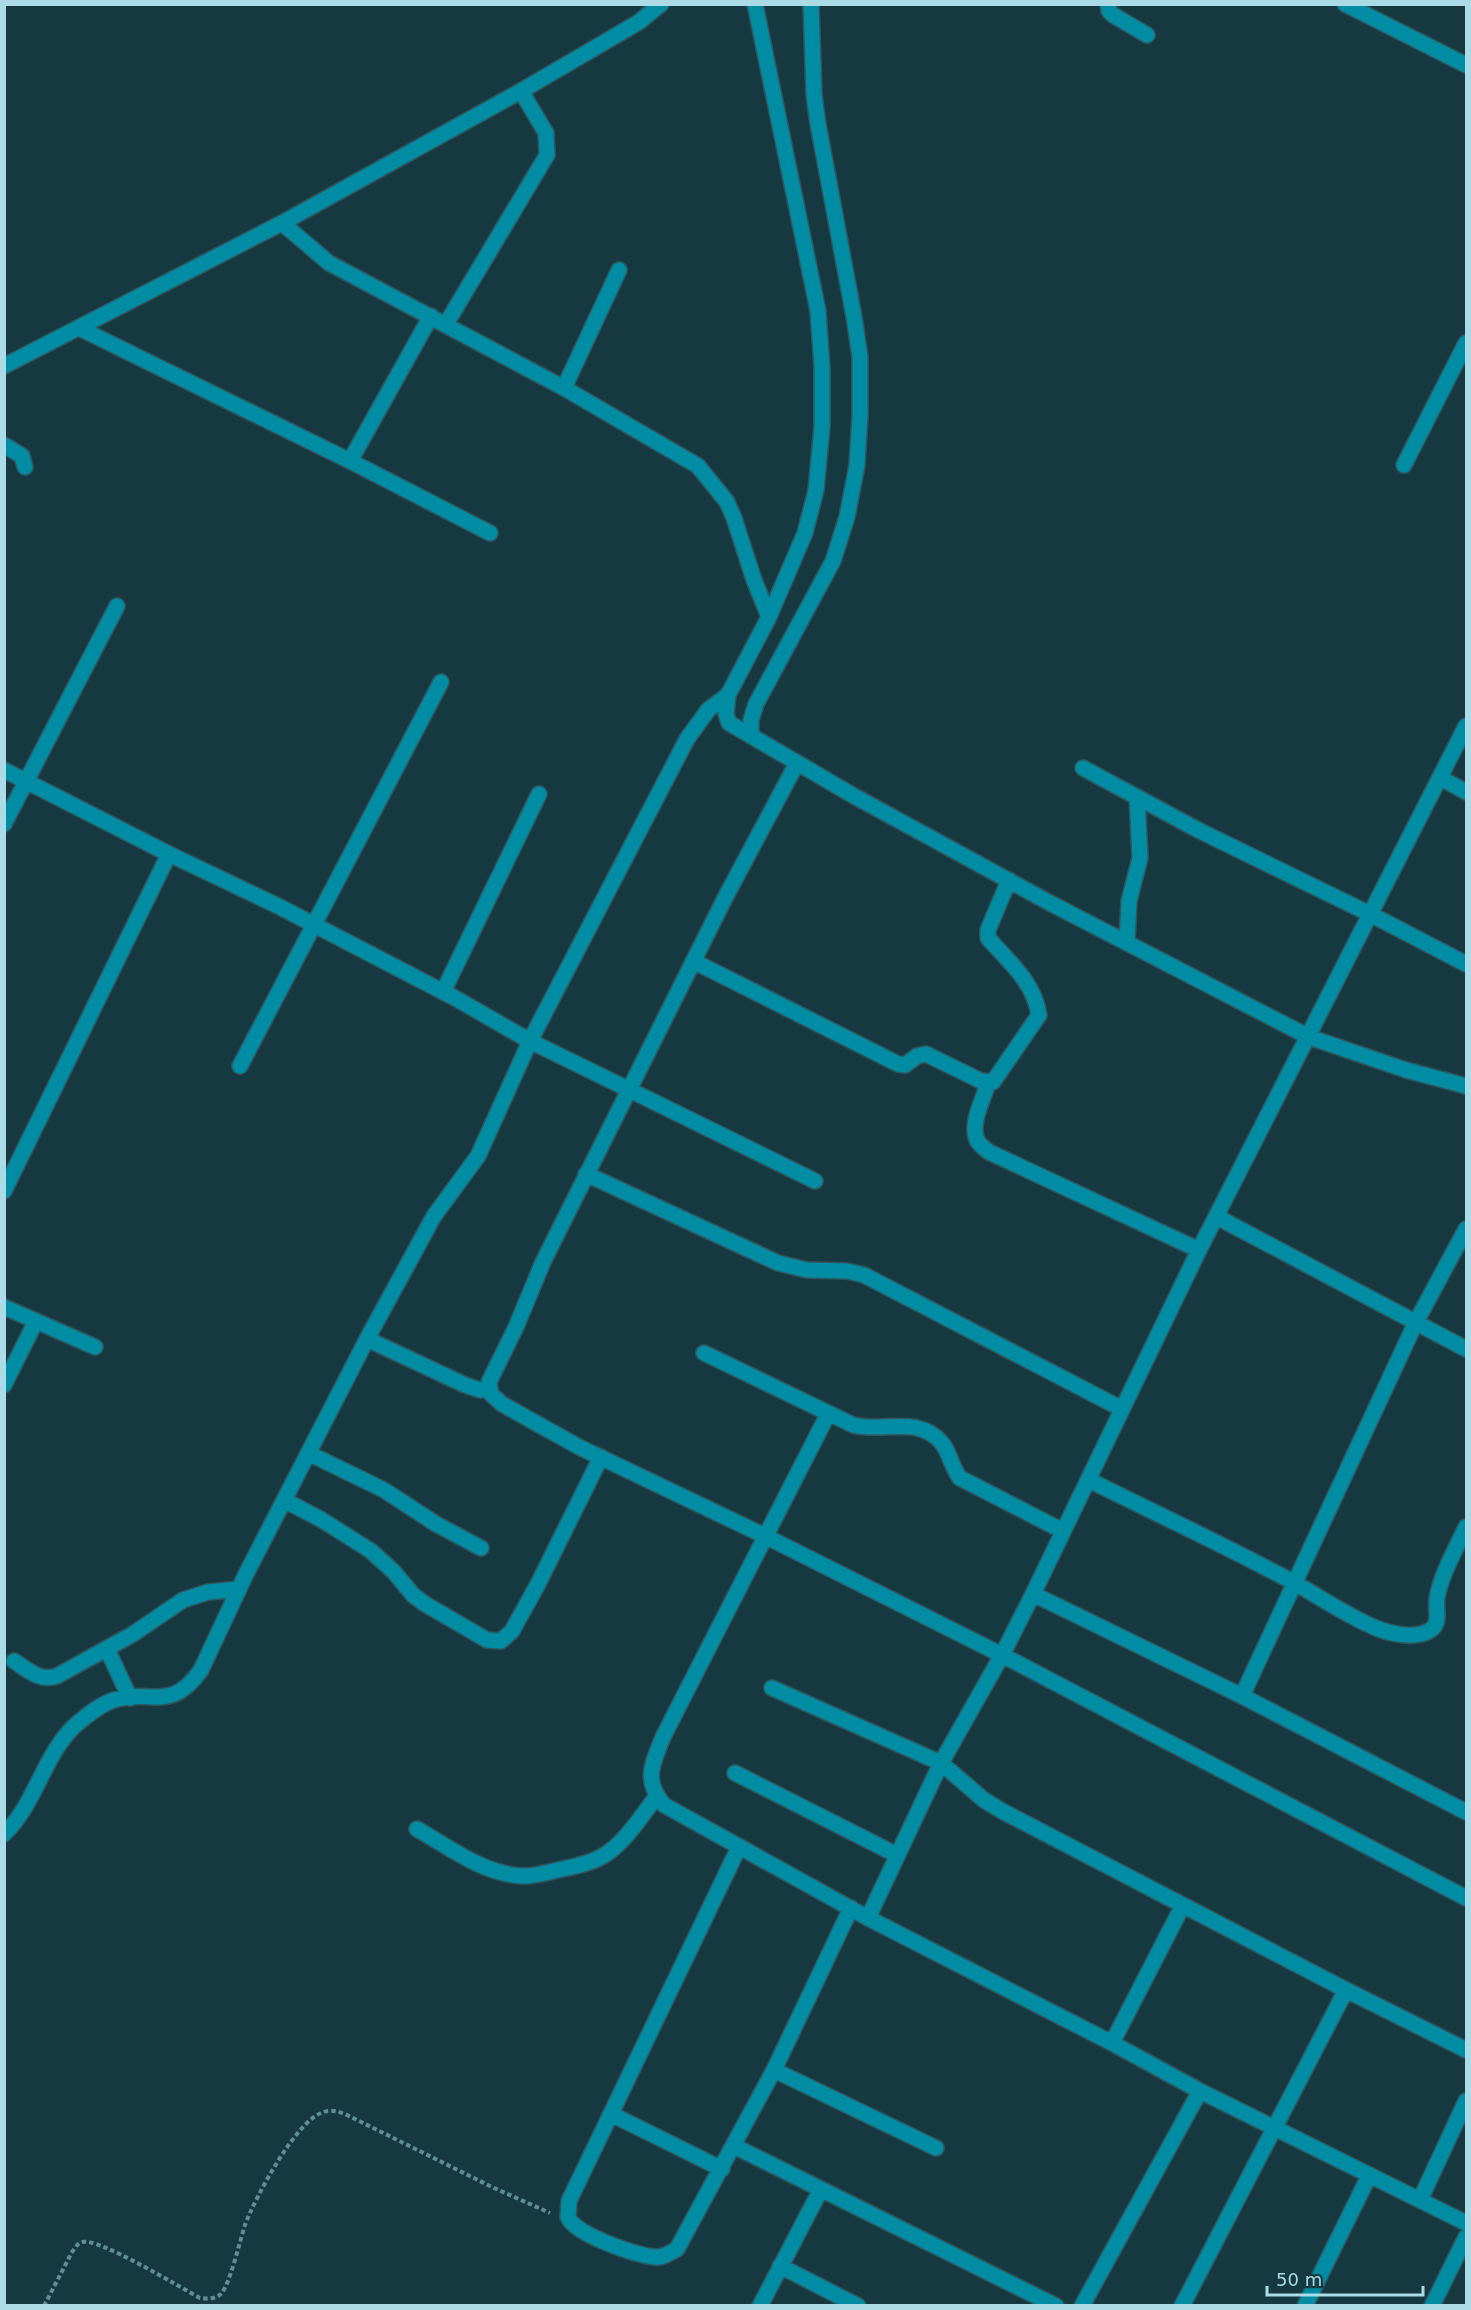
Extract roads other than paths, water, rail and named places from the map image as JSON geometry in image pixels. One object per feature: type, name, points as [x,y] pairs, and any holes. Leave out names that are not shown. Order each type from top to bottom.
[{"type":"street","points":[[4,366],[282,223],[521,91],[639,22],[661,4]]},
{"type":"street","points":[[755,4],[818,310],[822,367],[822,427],[816,490],[805,533],[769,617],[728,695],[726,714],[729,723],[1009,880],[1309,1037],[1407,1070],[1467,1086]]},
{"type":"street","points":[[751,736],[751,720],[756,704],[833,561],[847,517],[857,465],[860,357],[818,124],[812,72],[811,4]]},
{"type":"street","points":[[1108,4],[1109,11],[1113,15],[1147,35]]},
{"type":"street","points":[[1345,4],[1467,65]]},
{"type":"street","points":[[446,324],[547,155],[546,133],[521,91]]},
{"type":"street","points":[[282,223],[329,263],[564,387],[698,466],[727,502],[769,617]]},
{"type":"street","points":[[564,387],[619,270]]},
{"type":"street","points":[[350,461],[431,316]]},
{"type":"street","points":[[79,328],[350,461],[490,533]]},
{"type":"street","points":[[1404,465],[1467,343]]},
{"type":"street","points":[[4,445],[22,456],[25,466]]},
{"type":"street","points":[[4,825],[117,606]]},
{"type":"street","points":[[240,1066],[441,682]]},
{"type":"street","points":[[4,1834],[20,1816],[58,1748],[77,1724],[113,1700],[165,1698],[181,1691],[194,1681],[367,1339],[434,1216],[478,1156],[530,1041],[687,739],[708,710],[728,695]]},
{"type":"street","points":[[868,1918],[940,1763],[1002,1655],[1033,1594],[1199,1250],[1467,726]]},
{"type":"street","points":[[797,763],[693,961],[586,1174],[543,1262],[516,1327],[493,1371],[489,1389],[502,1404],[601,1457],[1002,1655],[1467,1898]]},
{"type":"street","points":[[1083,768],[1252,858],[1372,915],[1467,964]]},
{"type":"street","points":[[4,770],[313,925],[530,1041],[814,1181]]},
{"type":"street","points":[[1441,778],[1467,792]]},
{"type":"street","points":[[442,992],[540,794]]},
{"type":"street","points":[[1127,942],[1129,901],[1140,858],[1137,797]]},
{"type":"street","points":[[4,1191],[169,854]]},
{"type":"street","points":[[1009,880],[988,930],[988,938],[1025,979],[1039,1015],[997,1078],[988,1083],[975,1126],[976,1138],[989,1152],[1199,1250]]},
{"type":"street","points":[[693,961],[898,1065],[905,1065],[917,1056],[926,1054],[988,1083]]},
{"type":"street","points":[[586,1174],[778,1263],[807,1270],[847,1271],[864,1275],[1122,1409]]},
{"type":"street","points":[[1216,1217],[1415,1324],[1467,1349]]},
{"type":"street","points":[[1242,1696],[1293,1582],[1415,1324],[1467,1229]]},
{"type":"street","points":[[4,1307],[95,1347]]},
{"type":"street","points":[[4,1385],[36,1321]]},
{"type":"street","points":[[367,1339],[465,1385],[480,1390],[489,1389]]},
{"type":"street","points":[[704,1353],[828,1414],[864,1428],[913,1426],[927,1430],[942,1443],[960,1479],[1063,1531]]},
{"type":"street","points":[[828,1414],[663,1737],[653,1763],[651,1784],[664,1805],[868,1918],[1112,2043],[1200,2091],[1467,2223]]},
{"type":"street","points":[[308,1454],[384,1490],[436,1524],[481,1548]]},
{"type":"street","points":[[284,1500],[322,1520],[371,1551],[394,1572],[413,1595],[425,1604],[487,1640],[501,1641],[512,1631],[538,1584],[601,1457]]},
{"type":"street","points":[[1089,1480],[1293,1582],[1376,1628],[1402,1635],[1430,1631],[1438,1620],[1438,1592],[1467,1527]]},
{"type":"street","points":[[14,1661],[39,1677],[47,1679],[57,1676],[107,1649],[183,1600],[208,1592],[239,1589]]},
{"type":"street","points":[[1033,1594],[1242,1696],[1467,1812]]},
{"type":"street","points":[[107,1649],[130,1698]]},
{"type":"street","points":[[772,1688],[940,1763],[984,1800],[1002,1811],[1346,1990],[1467,2050]]},
{"type":"street","points":[[735,1773],[897,1855]]},
{"type":"street","points":[[417,1829],[485,1868],[521,1876],[534,1875],[569,1868],[595,1860],[608,1853],[625,1837],[657,1796]]},
{"type":"street","points":[[740,1847],[569,2201],[567,2210],[570,2222],[576,2227],[599,2239],[657,2257],[667,2255],[676,2249],[722,2169],[774,2070],[851,1908]]},
{"type":"street","points":[[1112,2043],[1183,1905]]},
{"type":"street","points":[[1182,2306],[1346,1990]]},
{"type":"street","points":[[774,2070],[936,2148]]},
{"type":"street","points":[[1082,2306],[1200,2091]]},
{"type":"street","points":[[1420,2200],[1467,2101]]},
{"type":"street","points":[[611,2114],[722,2169]]},
{"type":"street","points":[[734,2146],[820,2191],[1056,2306]]},
{"type":"street","points":[[1305,2306],[1369,2176]]},
{"type":"street","points":[[760,2306],[820,2191]]},
{"type":"street","points":[[1432,2306],[1467,2236]]},
{"type":"street","points":[[780,2266],[858,2306]]}]
